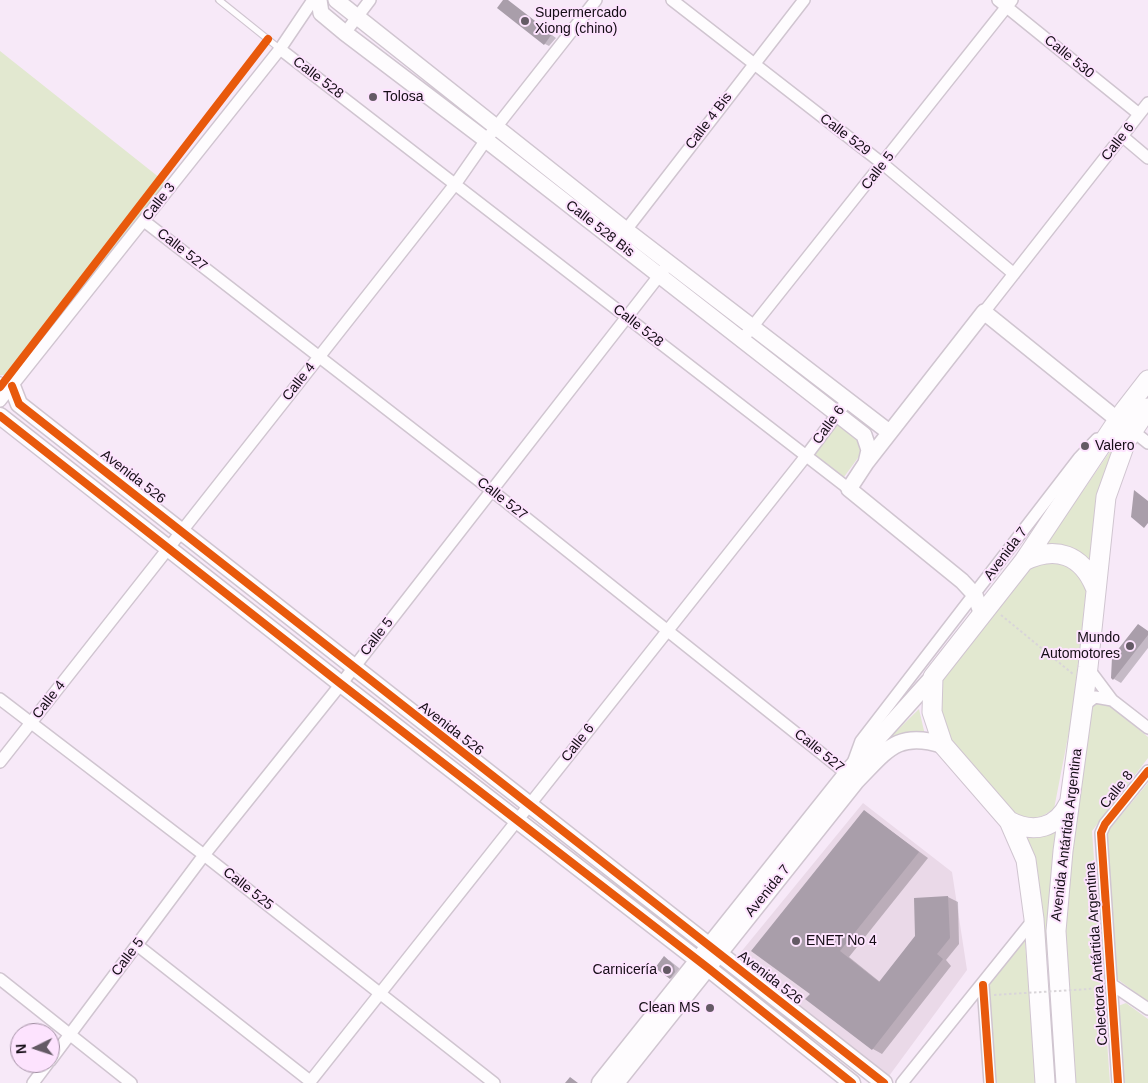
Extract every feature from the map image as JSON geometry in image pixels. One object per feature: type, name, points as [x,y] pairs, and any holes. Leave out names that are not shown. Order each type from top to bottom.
[{"type":"main road","name":"Avenida 7","points":[[616,1083],[703,964],[852,774],[933,677],[982,605],[1024,561],[1125,425],[1148,380]]},
{"type":"main road","name":"Avenida 526","points":[[6,383],[19,404],[884,1083]]},
{"type":"main road","name":"Avenida 7","points":[[1095,588],[1109,485],[1125,425],[1148,408]]},
{"type":"main road","points":[[0,416],[341,684],[703,964],[852,1083]]},
{"type":"main road","points":[[1024,561],[1048,552],[1067,556],[1083,566],[1095,588]]},
{"type":"main road","name":"Avenida Antártida Argentina","points":[[1066,1083],[1056,931],[1057,900],[1086,675],[1095,588]]},
{"type":"main road","name":"Avenida Antártida Argentina","points":[[933,677],[932,712],[942,745],[1010,821],[1026,860],[1034,919],[1045,1083]]},
{"type":"main road","name":"Avenida 7","points":[[852,774],[903,741],[923,738],[942,745]]},
{"type":"main road","points":[[1010,821],[1020,827],[1032,829],[1045,827],[1056,821],[1064,813],[1070,802]]},
{"type":"main road","name":"Avenida 7","points":[[600,1083],[703,964]]},
{"type":"street","name":"Calle 3","points":[[0,401],[6,383],[144,221],[280,49],[313,0]]},
{"type":"street","name":"Calle 528 Bis","points":[[319,0],[322,12],[346,33],[864,435],[869,450],[866,464]]},
{"type":"street","name":"Calle 528 Bis","points":[[336,0],[626,230],[846,401],[889,432]]},
{"type":"street","points":[[346,33],[370,0]]},
{"type":"street","name":"Calle 4","points":[[0,762],[456,183],[486,140],[596,0]]},
{"type":"street","name":"Calle 529","points":[[672,0],[883,164],[1014,274]]},
{"type":"street","name":"Calle 4 Bis","points":[[622,246],[626,230],[804,0]]},
{"type":"street","name":"Calle 530","points":[[1006,2],[1139,114]]},
{"type":"street","name":"Calle 5","points":[[742,341],[883,164],[1006,2]]},
{"type":"street","name":"Calle 528","points":[[280,49],[849,488],[962,581],[982,605]]},
{"type":"street","name":"Calle 6","points":[[849,488],[889,432],[1148,103]]},
{"type":"street","points":[[1122,136],[1148,158]]},
{"type":"street","name":"Calle 527","points":[[144,221],[491,490],[666,630],[852,774]]},
{"type":"street","name":"Calle 5","points":[[60,1048],[204,855],[341,684],[669,262]]},
{"type":"street","points":[[984,312],[1148,443]]},
{"type":"street","name":"Calle 6","points":[[310,1082],[666,630],[806,456],[846,401]]},
{"type":"street","name":"Avenida 7","points":[[852,774],[861,741],[982,605],[1079,458],[1107,428],[1125,425]]},
{"type":"street","points":[[1086,675],[1096,681],[1112,700],[1148,728]]},
{"type":"street","points":[[1082,707],[1095,697],[1112,700]]},
{"type":"street","name":"Calle 525","points":[[0,699],[204,855],[494,1083]]},
{"type":"street","name":"Calle 8","points":[[1105,824],[1148,771]]},
{"type":"street","name":"Colectora Antártida Argentina","points":[[1105,824],[1102,833],[1118,1083]]},
{"type":"street","points":[[902,1083],[983,985],[1034,919]]},
{"type":"street","points":[[137,946],[310,1082]]},
{"type":"street","points":[[0,980],[132,1083]]},
{"type":"street","points":[[1111,984],[1148,1009]]},
{"type":"street","points":[[983,985],[990,1083]]},
{"type":"street","name":"Calle 5","points":[[33,1083],[41,1073]]},
{"type":"lane","points":[[220,0],[280,49]]},
{"type":"path","points":[[982,605],[1086,675]]},
{"type":"path","points":[[1009,994],[1089,989]]},
{"type":"shaded area","points":[[863,803],[952,872],[967,970],[889,1076],[736,958]]},
{"type":"green space","points":[[0,51],[170,186],[16,380],[9,375],[0,375]]},
{"type":"green space","points":[[834,422],[862,442],[863,451],[844,477],[812,453]]},
{"type":"green space","points":[[1118,440],[1102,480],[1090,567],[1042,550]]},
{"type":"green space","points":[[1056,559],[1077,567],[1087,582],[1072,716],[1054,809],[1034,821],[1014,815],[945,737],[936,712],[938,684],[1030,564]]},
{"type":"green space","points":[[1096,703],[1107,703],[1148,737],[1148,758],[1092,831],[1110,1083],[1073,1083],[1062,928],[1086,711]]},
{"type":"green space","points":[[919,709],[925,735],[863,764]]},
{"type":"green space","points":[[1148,783],[1148,1002],[1116,978],[1106,833]]},
{"type":"green space","points":[[1057,828],[1046,972],[1023,836],[1039,837]]},
{"type":"green space","points":[[1025,941],[1036,1083],[994,1083],[987,984]]},
{"type":"green space","points":[[1126,1003],[1148,1019],[1148,1083],[1123,1083],[1118,1006]]},
{"type":"building","name":"Supermercado Xiong (chino)","points":[[503,0],[508,0],[552,34],[544,45],[497,8]]},
{"type":"building","points":[[1134,490],[1148,501],[1148,523],[1144,528],[1131,517]]},
{"type":"building","name":"Mundo Automotores","points":[[1138,624],[1148,631],[1148,635],[1113,680],[1111,678],[1112,657]]},
{"type":"building","points":[[864,810],[919,852],[840,951],[879,982],[915,936],[914,898],[948,896],[950,938],[937,954],[943,959],[872,1050],[805,999],[810,994],[751,951]]},
{"type":"building","name":"Carnicería","points":[[664,956],[674,965],[675,972],[670,979],[655,968]]},
{"type":"building","name":"Clean MS","points":[[710,1003],[714,1007],[710,1012],[706,1008]]},
{"type":"building","points":[[570,1077],[578,1083],[565,1083]]},
{"type":"cycle path","points":[[0,387],[268,39]]},
{"type":"cycle path","points":[[12,386],[19,404],[884,1083]]},
{"type":"cycle path","points":[[0,416],[341,684],[708,968],[852,1083]]},
{"type":"cycle path","points":[[1118,1083],[1101,833],[1105,824],[1148,771]]},
{"type":"cycle path","points":[[983,985],[990,1083]]},
{"type":"place","name":"Supermercado Xiong (chino)","points":[[525,21]]},
{"type":"place","name":"Tolosa","points":[[373,97]]},
{"type":"place","name":"Valero","points":[[1085,446]]},
{"type":"place","name":"Mundo Automotores","points":[[1130,646]]},
{"type":"place","name":"ENET No 4","points":[[796,941]]},
{"type":"place","name":"Carnicería","points":[[667,970]]},
{"type":"place","name":"Clean MS","points":[[710,1008]]}]
